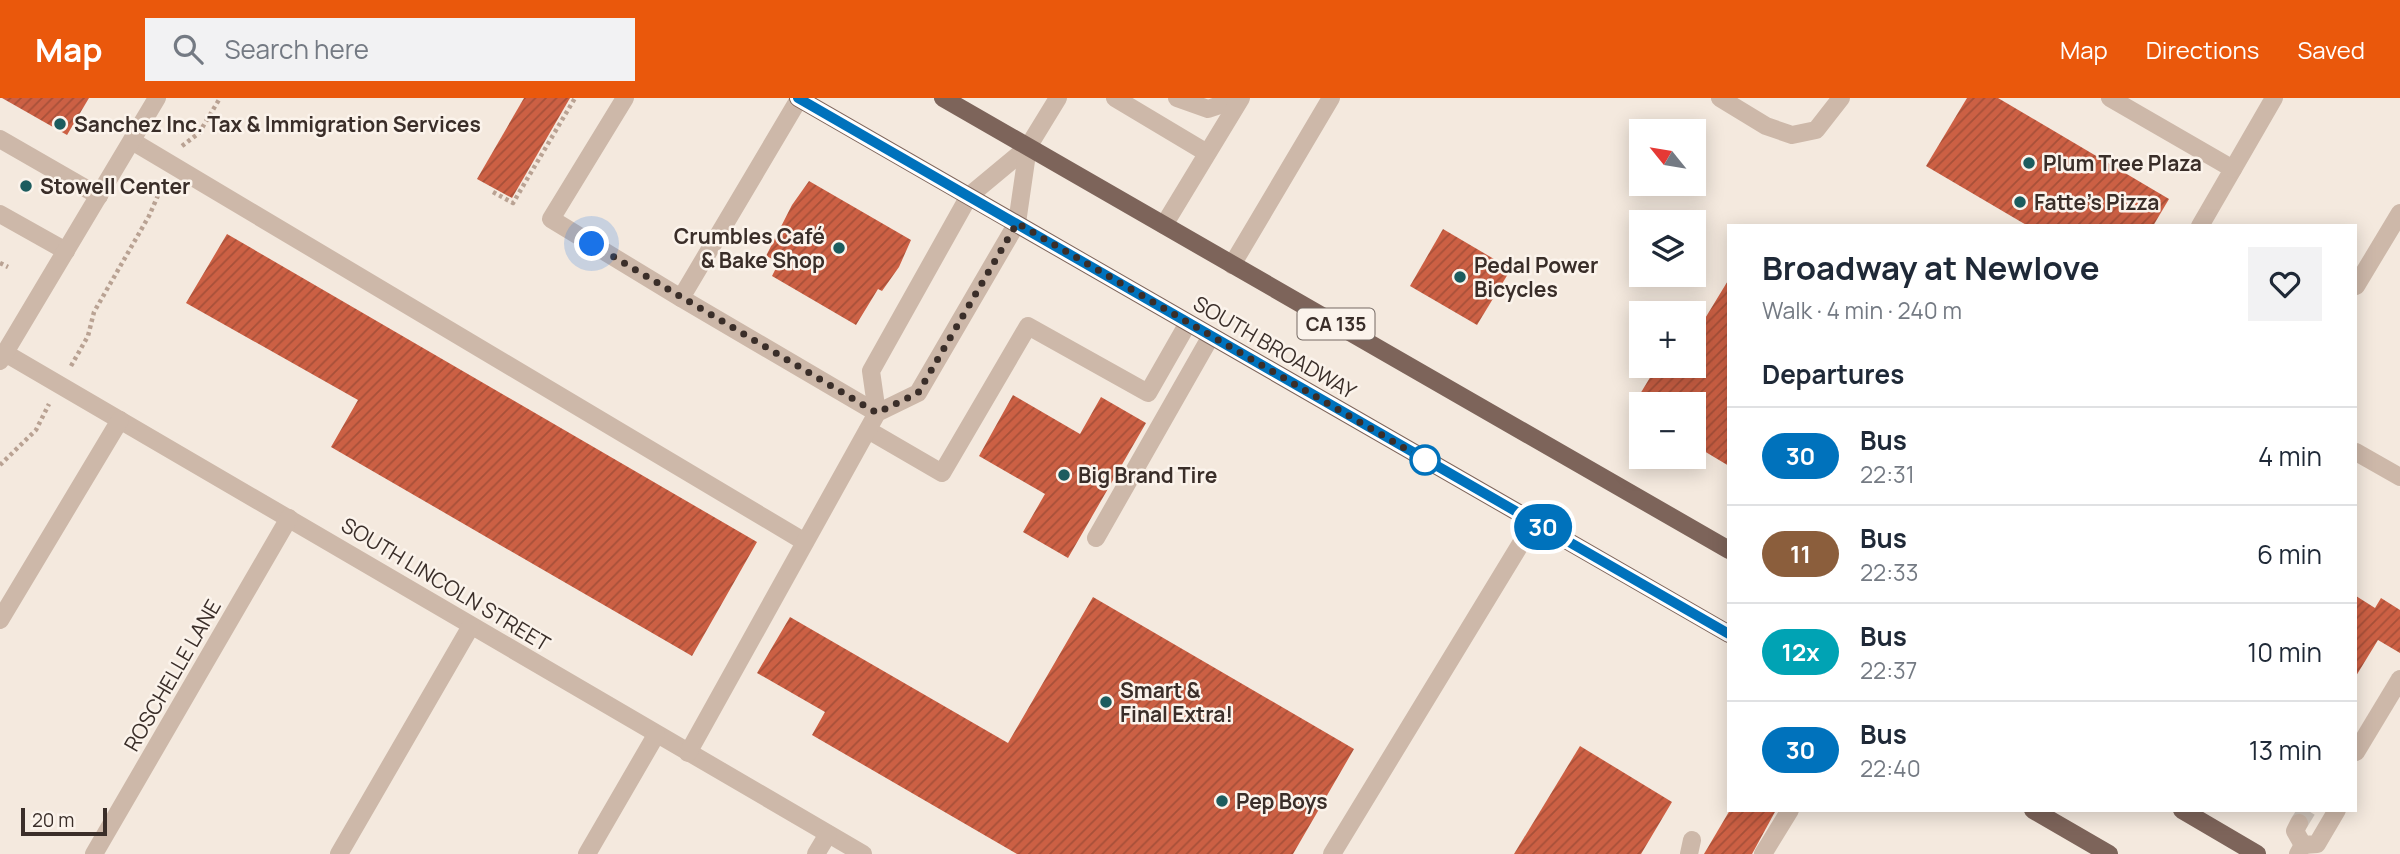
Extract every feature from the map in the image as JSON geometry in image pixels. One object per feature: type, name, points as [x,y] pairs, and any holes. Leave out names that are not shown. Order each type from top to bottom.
[{"type":"main road","name":"SOUTH BROADWAY","points":[[798,98],[1727,633]]},
{"type":"main road","name":"CA 135","points":[[943,98],[1727,549]]},
{"type":"main road","points":[[2036,812],[2109,854]]},
{"type":"main road","points":[[2185,812],[2257,854]]},
{"type":"street","points":[[2,357],[157,98]]},
{"type":"street","points":[[625,98],[551,219],[877,413]]},
{"type":"street","points":[[681,298],[798,98]]},
{"type":"street","points":[[688,753],[877,413],[871,371],[969,196],[1028,148],[1058,98]]},
{"type":"street","points":[[1115,98],[1208,153]]},
{"type":"street","points":[[1177,98],[1208,109],[1226,103],[1229,98]]},
{"type":"street","points":[[1164,226],[1241,98]]},
{"type":"street","points":[[1232,265],[1331,98]]},
{"type":"street","points":[[1720,98],[1766,126],[1792,135],[1816,131],[1841,98]]},
{"type":"street","points":[[2110,98],[2233,169]]},
{"type":"street","points":[[2201,224],[2274,98]]},
{"type":"street","points":[[0,139],[99,196]]},
{"type":"street","points":[[132,141],[805,542]]},
{"type":"street","points":[[877,413],[918,393],[1017,223],[1028,148]]},
{"type":"street","points":[[2357,284],[2400,212]]},
{"type":"street","points":[[0,214],[66,251]]},
{"type":"street","points":[[868,430],[942,473],[1028,326],[1148,393],[1188,323]]},
{"type":"street","points":[[1096,538],[1211,336]]},
{"type":"street","name":"SOUTH LINCOLN STREET","points":[[2,357],[60,385],[863,854]]},
{"type":"street","points":[[0,620],[120,420]]},
{"type":"street","points":[[2357,453],[2400,477]]},
{"type":"street","name":"ROSCHELLE LANE","points":[[94,854],[289,518]]},
{"type":"street","points":[[1332,854],[1534,522]]},
{"type":"street","points":[[339,854],[471,626]]},
{"type":"street","points":[[2357,750],[2400,679]]},
{"type":"street","points":[[587,854],[656,735]]},
{"type":"street","points":[[1763,854],[1789,812]]},
{"type":"street","points":[[2299,823],[2295,831],[2300,850],[2317,844],[2336,812]]},
{"type":"street","points":[[816,854],[828,834]]},
{"type":"path","points":[[0,466],[36,430],[88,336],[94,312],[149,216],[176,150],[199,132],[220,98]]},
{"type":"path","points":[[493,192],[513,204],[575,98]]},
{"type":"path","points":[[0,263],[8,267]]},
{"type":"building","name":"Sanchez Inc. Tax & Immigration Services","points":[[2,98],[89,98],[67,135]]},
{"type":"building","points":[[524,98],[570,98],[512,198],[477,179]]},
{"type":"building","points":[[1967,98],[1998,98],[2169,199],[2154,224],[2025,224],[1926,166]]},
{"type":"building","name":"Crumbles Café & Bake Shop","points":[[809,181],[911,240],[899,267],[882,291],[878,289],[856,325],[772,276],[779,262],[766,256],[792,205]]},
{"type":"building","name":"Pedal Power Bicycles","points":[[1443,229],[1511,269],[1477,325],[1410,286]]},
{"type":"building","points":[[227,234],[757,542],[692,656],[331,447],[358,400],[186,303]]},
{"type":"building","points":[[1727,282],[1727,465],[1706,452],[1706,392],[1641,392],[1650,378],[1706,378],[1706,317]]},
{"type":"building","name":"Big Brand Tire","points":[[1013,395],[1080,434],[1101,397],[1146,423],[1068,558],[1023,532],[1045,494],[979,456]]},
{"type":"building","points":[[1093,597],[1354,749],[1293,854],[1017,854],[812,735],[825,712],[757,673],[790,617],[1008,743]]},
{"type":"building","points":[[2357,597],[2375,608],[2381,598],[2400,610],[2400,653],[2378,640],[2357,674]]},
{"type":"building","points":[[1580,746],[1672,802],[1641,854],[1514,854]]},
{"type":"building","points":[[1729,812],[1775,812],[1752,854],[1704,854]]},
{"type":"tunnel","points":[[2299,823],[2306,812]]},
{"type":"bus line","name":"30","points":[[798,98],[1727,633]]},
{"type":"place","name":"Sanchez Inc. Tax & Immigration Services","points":[[60,124]]},
{"type":"place","name":"Plum Tree Plaza","points":[[2029,163]]},
{"type":"place","name":"Stowell Center","points":[[26,186]]},
{"type":"place","name":"Fatte's Pizza","points":[[2020,202]]},
{"type":"place","name":"Crumbles Café & Bake Shop","points":[[839,248]]},
{"type":"place","name":"Pedal Power Bicycles","points":[[1460,277]]},
{"type":"place","name":"Big Brand Tire","points":[[1064,475]]},
{"type":"place","name":"Smart & Final Extra!","points":[[1106,702]]},
{"type":"place","name":"Pep Boys","points":[[1222,801]]},
{"type":"route","points":[[592,244],[877,413],[918,393],[1017,223],[1425,460]]}]
